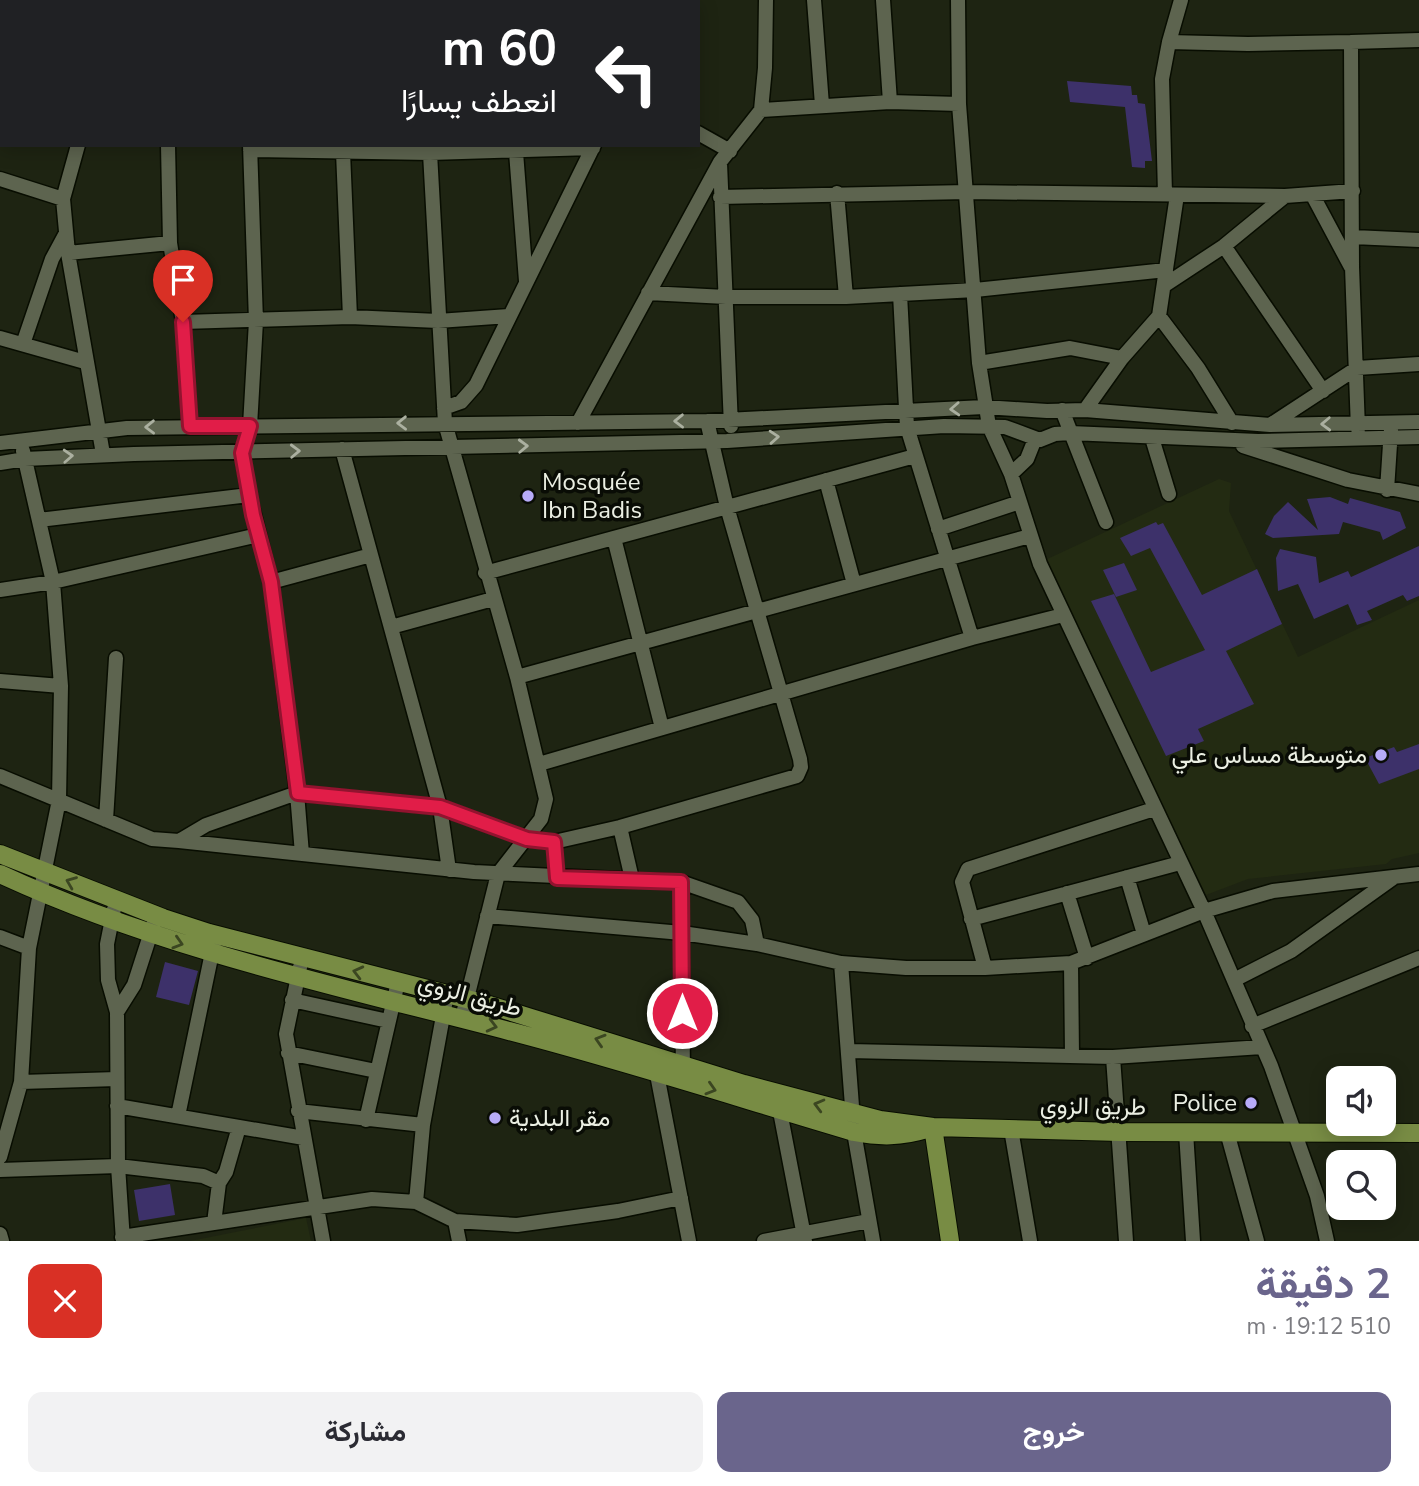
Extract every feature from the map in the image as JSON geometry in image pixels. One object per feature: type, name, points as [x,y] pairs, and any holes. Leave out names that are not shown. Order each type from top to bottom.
[{"type":"main road","name":"طريق الزوي","points":[[0,854],[156,916],[216,935],[393,1000],[655,1065],[854,1123],[880,1137],[906,1136],[933,1127],[1120,1132],[1419,1133]]},
{"type":"main road","name":"طريق الزوي","points":[[0,874],[109,920],[212,954],[398,982],[467,999],[655,1065]]},
{"type":"main road","points":[[933,1127],[950,1241]]},
{"type":"street","points":[[578,423],[725,156],[761,110],[766,0]]},
{"type":"street","points":[[814,0],[822,105]]},
{"type":"street","points":[[883,0],[890,102]]},
{"type":"street","points":[[958,0],[959,104],[979,363],[989,426],[1011,474],[1030,536],[1063,615],[1204,911],[1262,1047],[1317,1196],[1327,1241]]},
{"type":"street","points":[[1085,410],[1122,358],[1158,316],[1165,285],[1171,194],[1161,79],[1181,0]]},
{"type":"street","points":[[1169,42],[1248,44],[1419,40]]},
{"type":"street","points":[[1351,41],[1352,267],[1358,430]]},
{"type":"street","points":[[761,110],[890,102],[959,104]]},
{"type":"street","points":[[700,135],[725,156]]},
{"type":"street","points":[[77,147],[63,199],[68,253],[85,362],[103,454]]},
{"type":"street","points":[[168,147],[170,243],[183,322],[190,426]]},
{"type":"street","points":[[302,854],[298,793],[271,582],[258,536],[242,453],[250,426],[256,321],[250,148],[430,153],[516,152],[594,147],[470,395],[444,415]]},
{"type":"street","points":[[343,152],[350,317]]},
{"type":"street","points":[[516,152],[527,283]]},
{"type":"street","points":[[430,153],[444,415],[450,448],[517,677],[546,790],[546,808],[527,839],[498,874],[462,1018]]},
{"type":"street","points":[[725,156],[720,197],[732,440]]},
{"type":"street","points":[[0,179],[63,199]]},
{"type":"street","points":[[720,197],[967,192],[1284,195],[1353,191]]},
{"type":"street","points":[[837,193],[846,297]]},
{"type":"street","points":[[1312,194],[1352,267]]},
{"type":"street","points":[[1165,285],[1224,246],[1284,195]]},
{"type":"street","points":[[23,344],[52,259],[66,233]]},
{"type":"street","points":[[1353,237],[1419,240]]},
{"type":"street","points":[[68,253],[170,243]]},
{"type":"street","points":[[1224,246],[1323,391]]},
{"type":"street","points":[[648,293],[726,297],[846,297],[975,290],[1166,270]]},
{"type":"street","points":[[900,294],[907,427],[950,559],[972,638]]},
{"type":"street","points":[[183,322],[350,317],[438,321],[509,316]]},
{"type":"street","points":[[1158,316],[1198,368],[1231,423]]},
{"type":"street","points":[[0,338],[85,362]]},
{"type":"street","points":[[979,363],[1070,348],[1122,358]]},
{"type":"street","points":[[1270,425],[1357,368],[1419,364]]},
{"type":"street","points":[[0,443],[100,430],[250,426],[444,415],[578,423],[707,421],[984,407],[1085,410],[1231,423],[1358,430],[1391,430],[1419,422]]},
{"type":"street","points":[[1062,411],[1107,522]]},
{"type":"street","points":[[179,841],[206,825],[298,793],[440,807],[527,839],[554,842],[620,827],[797,776],[801,767],[782,692],[727,507],[707,421]]},
{"type":"street","points":[[0,463],[25,458],[103,454],[732,440],[907,427],[989,426],[1014,429],[1035,439],[1070,433],[1152,438],[1303,441],[1358,430]]},
{"type":"street","points":[[1391,430],[1419,438]]},
{"type":"street","points":[[1387,490],[1391,430]]},
{"type":"street","points":[[1152,438],[1169,494]]},
{"type":"street","points":[[1011,474],[1027,458],[1035,439]]},
{"type":"street","points":[[0,1157],[22,1082],[29,948],[59,800],[61,686],[52,582],[19,440]]},
{"type":"street","points":[[1225,440],[1387,490],[1419,494]]},
{"type":"street","points":[[342,449],[440,807],[449,870]]},
{"type":"street","points":[[485,573],[915,456]]},
{"type":"street","points":[[826,480],[854,584]]},
{"type":"street","points":[[39,520],[249,495]]},
{"type":"street","points":[[939,529],[1020,502]]},
{"type":"street","points":[[0,590],[52,582],[258,536]]},
{"type":"street","points":[[517,677],[1030,536]]},
{"type":"street","points":[[614,538],[662,728]]},
{"type":"street","points":[[271,582],[371,555]]},
{"type":"street","points":[[391,627],[492,599]]},
{"type":"street","points":[[539,764],[782,692],[1063,615]]},
{"type":"street","points":[[106,820],[116,658]]},
{"type":"street","points":[[0,681],[61,686]]},
{"type":"street","points":[[0,776],[152,839],[498,874],[681,882],[738,902],[752,920],[757,944]]},
{"type":"street","points":[[985,968],[962,882],[968,869],[1154,809]]},
{"type":"street","points":[[620,827],[632,879]]},
{"type":"street","points":[[554,842],[557,878]]},
{"type":"street","points":[[971,919],[1180,863]]},
{"type":"street","points":[[486,916],[682,933],[757,944],[841,963],[906,968],[985,968],[1072,963],[1204,911],[1273,891],[1419,874]]},
{"type":"street","points":[[1127,877],[1144,934]]},
{"type":"street","points":[[1234,980],[1291,951],[1394,877]]},
{"type":"street","points":[[681,882],[683,1073]]},
{"type":"street","points":[[1067,893],[1087,958]]},
{"type":"street","points":[[117,901],[109,920],[108,980],[117,1012],[118,1166],[123,1239],[372,1199],[416,1202],[455,1221],[517,1225],[618,1211],[681,1198]]},
{"type":"street","points":[[117,1012],[134,985],[156,916]]},
{"type":"street","points":[[178,1116],[216,935]]},
{"type":"street","points":[[0,937],[29,948]]},
{"type":"street","points":[[1252,1026],[1418,961]]},
{"type":"street","points":[[841,963],[854,1123],[873,1241]]},
{"type":"street","points":[[1072,963],[1072,1055]]},
{"type":"street","points":[[300,966],[286,1034],[323,1241]]},
{"type":"street","points":[[366,1120],[398,982]]},
{"type":"street","points":[[416,1202],[422,1125],[447,994]]},
{"type":"street","points":[[292,1000],[388,1021]]},
{"type":"street","points":[[849,1051],[1113,1057],[1262,1047]]},
{"type":"street","points":[[288,1053],[376,1071]]},
{"type":"street","points":[[1113,1057],[1126,1241]]},
{"type":"street","points":[[655,1065],[689,1241]]},
{"type":"street","points":[[22,1082],[117,1079]]},
{"type":"street","points":[[778,1102],[804,1238]]},
{"type":"street","points":[[117,1107],[304,1138]]},
{"type":"street","points":[[298,1111],[422,1125]]},
{"type":"street","points":[[214,1223],[219,1183],[226,1171],[239,1127]]},
{"type":"street","points":[[1011,1129],[1030,1241]]},
{"type":"street","points":[[1186,1132],[1193,1241]]},
{"type":"street","points":[[1227,1132],[1257,1241]]},
{"type":"street","points":[[0,1170],[118,1166],[203,1176],[219,1183]]},
{"type":"street","points":[[455,1221],[459,1241]]},
{"type":"street","points":[[764,1241],[804,1238],[869,1221]]},
{"type":"street","points":[[0,1234],[2,1241]]},
{"type":"shaded area","points":[[1219,479],[1231,483],[1229,511],[1298,657],[1419,600],[1419,853],[1392,859],[1386,864],[1248,879],[1206,895],[1043,561]]},
{"type":"shaded area","points":[[306,1218],[311,1241],[190,1241]]},
{"type":"building","points":[[1067,81],[1131,86],[1132,95],[1137,95],[1138,103],[1145,104],[1152,161],[1145,161],[1145,168],[1132,167],[1125,107],[1070,102]]},
{"type":"building","points":[[1330,497],[1348,504],[1350,498],[1400,512],[1406,528],[1383,540],[1380,532],[1343,522],[1339,534],[1273,538],[1265,534],[1274,516],[1288,502],[1318,530],[1307,499]]},
{"type":"building","points":[[1156,522],[1158,525],[1163,523],[1202,595],[1257,569],[1282,624],[1226,651],[1254,704],[1198,729],[1204,741],[1166,756],[1091,601],[1114,594],[1151,672],[1205,650],[1150,548],[1131,556],[1120,538]]},
{"type":"building","points":[[1419,546],[1419,596],[1407,601],[1403,595],[1367,611],[1372,620],[1357,625],[1348,604],[1314,619],[1298,584],[1278,591],[1276,558],[1280,549],[1316,557],[1319,583],[1348,571],[1351,577]]},
{"type":"building","points":[[1124,563],[1137,590],[1116,597],[1103,570]]},
{"type":"building","points":[[1419,744],[1419,769],[1379,784],[1365,758],[1394,747],[1397,752]]},
{"type":"building","points":[[165,962],[198,971],[189,1005],[156,997]]},
{"type":"building","points":[[170,1184],[175,1215],[139,1221],[134,1190]]},
{"type":"place","name":"Mosquée Ibn Badis","points":[[528,496]]},
{"type":"place","name":"متوسطة مساس علي","points":[[1381,755]]},
{"type":"place","name":"Police","points":[[1251,1103]]},
{"type":"place","name":"مقر البلدية","points":[[495,1118]]},
{"type":"route","points":[[183,322],[190,426],[250,426],[242,453],[253,515],[271,582],[298,793],[440,807],[527,839],[554,842],[557,878],[681,882],[682,1013]]}]
